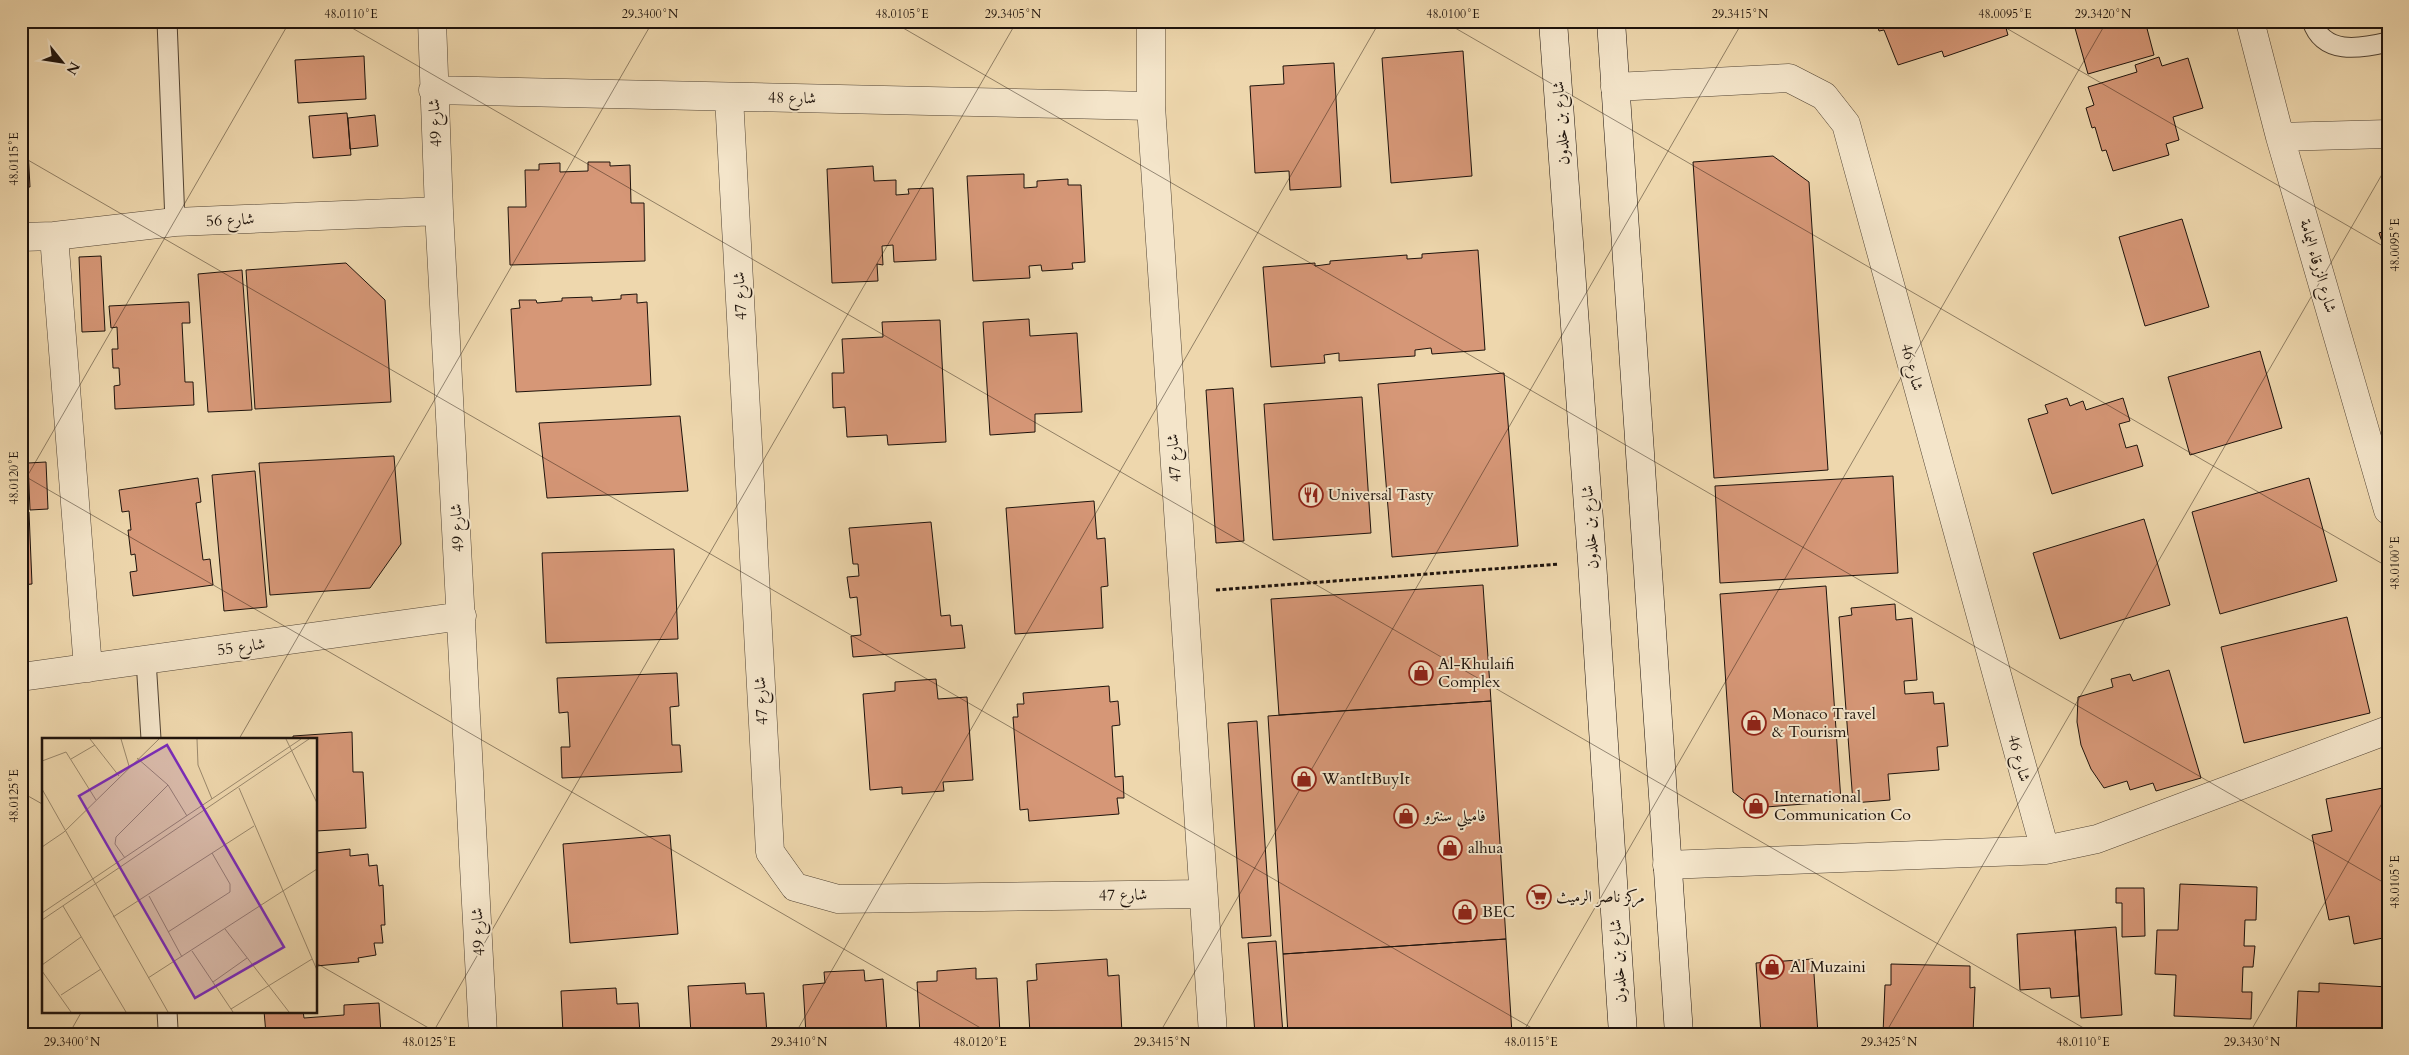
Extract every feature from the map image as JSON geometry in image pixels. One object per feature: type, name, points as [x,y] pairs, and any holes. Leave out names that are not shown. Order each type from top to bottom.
[{"type":"street","name":"شارع 49","points":[[432,21],[433,90],[439,211],[483,1034]]},
{"type":"street","name":"شارع 47","points":[[1150,21],[1151,106],[1213,1034]]},
{"type":"street","name":"شارع بن خلدون","points":[[1553,21],[1592,561],[1623,1034]]},
{"type":"street","points":[[1610,21],[1679,1034]]},
{"type":"street","name":"شارع الزرقاء اليمامة","points":[[2250,21],[2280,137],[2382,465],[2388,510]]},
{"type":"street","name":"شارع 46","points":[[1615,87],[1789,78],[1824,96],[1846,124],[2044,850]]},
{"type":"street","name":"شارع 48","points":[[433,90],[1151,106]]},
{"type":"street","name":"شارع 47","points":[[729,97],[770,852],[795,887],[838,899],[1203,894]]},
{"type":"street","points":[[2280,137],[2388,134]]},
{"type":"street","name":"شارع 56","points":[[21,237],[54,236],[175,222],[439,211]]},
{"type":"street","points":[[54,236],[88,668]]},
{"type":"street","name":"شارع 55","points":[[21,677],[462,616]]},
{"type":"street","points":[[1667,865],[2044,850],[2096,839],[2388,730]]},
{"type":"lane","points":[[167,21],[175,222]]},
{"type":"lane","points":[[2312,21],[2316,34],[2326,42],[2343,48],[2364,48],[2388,42]]},
{"type":"lane","points":[[146,660],[150,738]]},
{"type":"path","points":[[1183,593],[1592,561]]},
{"type":"building","points":[[21,21],[30,187],[21,187]]},
{"type":"building","points":[[1876,21],[2004,21],[2008,35],[1944,57],[1942,51],[1898,65],[1884,30],[1879,31]]},
{"type":"building","points":[[2073,21],[2145,21],[2154,55],[2088,74]]},
{"type":"building","points":[[1463,51],[1472,176],[1391,183],[1382,58]]},
{"type":"building","points":[[364,56],[366,99],[298,103],[295,60]]},
{"type":"building","points":[[2159,57],[2162,66],[2188,58],[2203,108],[2173,117],[2179,140],[2166,144],[2169,155],[2113,171],[2106,150],[2102,151],[2095,127],[2092,128],[2086,108],[2094,105],[2088,87],[2137,72],[2135,65]]},
{"type":"building","points":[[1334,63],[1341,187],[1290,190],[1289,171],[1255,173],[1250,86],[1284,84],[1283,66]]},
{"type":"building","points":[[347,113],[351,155],[313,158],[309,116]]},
{"type":"building","points":[[375,115],[378,146],[350,149],[348,118]]},
{"type":"building","points":[[1773,156],[1809,182],[1828,470],[1714,478],[1693,162]]},
{"type":"building","points":[[588,162],[610,162],[610,166],[630,165],[631,203],[644,203],[645,261],[510,265],[508,207],[526,207],[525,170],[539,170],[539,164],[560,163],[560,172],[588,171]]},
{"type":"building","points":[[873,166],[874,181],[896,180],[896,195],[909,194],[908,189],[933,188],[936,260],[894,262],[893,245],[882,246],[883,265],[877,264],[878,281],[832,283],[827,169]]},
{"type":"building","points":[[1024,174],[1024,188],[1037,187],[1037,181],[1068,179],[1068,185],[1081,185],[1085,262],[1072,263],[1073,269],[1042,271],[1041,265],[1029,266],[1030,278],[973,281],[967,176]]},
{"type":"building","points":[[2182,219],[2209,307],[2145,326],[2119,237]]},
{"type":"building","points":[[2388,230],[2388,259],[2379,233]]},
{"type":"building","points":[[1478,250],[1485,350],[1432,354],[1431,348],[1415,350],[1415,356],[1339,361],[1339,353],[1324,355],[1325,363],[1271,367],[1263,267],[1315,263],[1315,266],[1330,264],[1330,261],[1407,255],[1407,259],[1422,258],[1422,254]]},
{"type":"building","points":[[101,256],[105,331],[82,332],[79,257]]},
{"type":"building","points":[[346,263],[385,300],[391,402],[255,409],[246,270]]},
{"type":"building","points":[[242,270],[252,410],[208,412],[198,274]]},
{"type":"building","points":[[637,294],[637,303],[647,302],[651,385],[516,392],[511,309],[520,308],[519,300],[536,300],[537,303],[562,301],[562,298],[592,297],[592,301],[621,299],[621,295]]},
{"type":"building","points":[[189,302],[190,323],[182,323],[185,382],[193,382],[194,405],[115,409],[114,386],[120,385],[119,368],[113,368],[112,349],[118,349],[117,327],[111,328],[109,306]]},
{"type":"building","points":[[1029,319],[1030,336],[1077,333],[1082,412],[1035,414],[1035,432],[990,435],[983,322]]},
{"type":"building","points":[[940,320],[946,442],[888,445],[887,435],[847,437],[845,407],[833,408],[832,373],[844,373],[842,339],[883,337],[882,322]]},
{"type":"building","points":[[2260,351],[2282,428],[2190,455],[2168,377]]},
{"type":"building","points":[[1504,373],[1518,546],[1392,557],[1378,384]]},
{"type":"building","points":[[1233,388],[1244,541],[1216,543],[1206,390]]},
{"type":"building","points":[[1362,397],[1371,533],[1273,540],[1264,404]]},
{"type":"building","points":[[2067,398],[2070,406],[2083,401],[2086,410],[2123,398],[2130,421],[2119,424],[2126,448],[2137,445],[2143,466],[2052,494],[2028,419],[2048,413],[2045,405]]},
{"type":"building","points":[[680,416],[688,491],[547,498],[539,423]]},
{"type":"building","points":[[394,456],[401,544],[370,588],[270,595],[259,463]]},
{"type":"building","points":[[46,462],[48,509],[30,510],[28,463]]},
{"type":"building","points":[[255,471],[267,607],[224,611],[212,475]]},
{"type":"building","points":[[1893,476],[1898,573],[1720,583],[1715,486]]},
{"type":"building","points":[[198,478],[201,502],[196,503],[203,560],[210,559],[213,585],[133,596],[130,572],[137,571],[135,554],[131,555],[128,530],[131,530],[129,511],[122,512],[119,490]]},
{"type":"building","points":[[2309,478],[2337,581],[2220,614],[2192,512]]},
{"type":"building","points":[[1094,501],[1097,539],[1105,538],[1108,586],[1101,587],[1103,628],[1015,634],[1006,508]]},
{"type":"building","points":[[21,512],[29,512],[32,584],[21,585]]},
{"type":"building","points":[[2144,519],[2170,605],[2060,639],[2033,553]]},
{"type":"building","points":[[931,522],[941,616],[950,615],[951,626],[962,625],[965,648],[853,657],[851,636],[861,635],[857,597],[850,598],[847,577],[859,576],[858,564],[853,564],[849,528]]},
{"type":"building","points":[[674,549],[678,639],[546,643],[542,553]]},
{"type":"building","points":[[1483,585],[1491,701],[1279,715],[1271,599]]},
{"type":"building","points":[[1826,586],[1841,801],[1754,808],[1733,792],[1720,594]]},
{"type":"building","points":[[1895,604],[1896,620],[1912,618],[1917,680],[1904,681],[1905,694],[1933,692],[1934,704],[1944,703],[1948,746],[1937,747],[1939,770],[1888,774],[1890,800],[1853,803],[1839,617],[1852,615],[1851,608]]},
{"type":"building","points":[[2347,617],[2370,713],[2244,743],[2221,647]]},
{"type":"building","points":[[2169,670],[2201,778],[2156,791],[2153,783],[2130,790],[2127,781],[2104,788],[2091,769],[2081,745],[2077,722],[2078,697],[2113,687],[2111,679],[2130,674],[2133,681]]},
{"type":"building","points":[[677,673],[679,706],[670,707],[672,745],[680,745],[682,772],[562,778],[561,747],[570,747],[568,712],[559,713],[557,678]]},
{"type":"building","points":[[936,679],[938,699],[967,697],[973,780],[943,782],[944,791],[902,794],[902,787],[870,790],[863,694],[895,691],[895,682]]},
{"type":"building","points":[[1109,686],[1110,702],[1118,701],[1120,725],[1112,726],[1115,777],[1123,776],[1124,798],[1117,798],[1119,814],[1029,821],[1028,809],[1020,810],[1013,717],[1018,717],[1017,704],[1024,704],[1023,693]]},
{"type":"building","points":[[1491,701],[1506,939],[1283,954],[1268,716]]},
{"type":"building","points":[[1257,721],[1271,936],[1242,938],[1228,723]]},
{"type":"building","points":[[352,732],[353,772],[363,772],[366,828],[318,831],[318,738],[293,738],[293,736]]},
{"type":"building","points":[[2388,787],[2388,814],[2383,815],[2388,838],[2388,937],[2354,944],[2349,916],[2329,920],[2312,835],[2332,831],[2326,799]]},
{"type":"building","points":[[670,835],[678,934],[570,943],[563,844]]},
{"type":"building","points":[[350,849],[350,856],[368,854],[369,866],[377,865],[379,886],[383,885],[385,925],[381,925],[383,943],[374,943],[376,955],[358,958],[359,962],[318,966],[318,853]]},
{"type":"building","points":[[2180,884],[2257,887],[2256,920],[2245,920],[2244,946],[2255,946],[2253,967],[2243,967],[2242,992],[2252,992],[2251,1019],[2174,1016],[2176,975],[2155,974],[2157,930],[2178,930]]},
{"type":"building","points":[[2116,888],[2144,888],[2145,936],[2122,937],[2122,903],[2116,903]]},
{"type":"building","points":[[2116,927],[2122,1015],[2081,1018],[2075,930]]},
{"type":"building","points":[[2075,930],[2079,996],[2051,998],[2050,988],[2020,990],[2017,934]]},
{"type":"building","points":[[1506,939],[1512,1034],[1288,1034],[1283,954]]},
{"type":"building","points":[[1276,941],[1283,1034],[1255,1034],[1248,943]]},
{"type":"building","points":[[1107,959],[1108,976],[1119,975],[1122,1034],[1030,1034],[1027,981],[1037,980],[1036,964]]},
{"type":"building","points":[[1813,959],[1818,1034],[1761,1034],[1756,963]]},
{"type":"building","points":[[1891,964],[1970,966],[1970,988],[1975,987],[1973,1034],[1883,1034],[1885,985],[1891,985]]},
{"type":"building","points":[[976,968],[976,979],[997,978],[1000,1034],[920,1034],[917,982],[937,981],[937,971]]},
{"type":"building","points":[[864,970],[865,981],[883,979],[887,1034],[806,1034],[803,985],[825,983],[824,972]]},
{"type":"building","points":[[745,983],[746,994],[764,993],[767,1034],[691,1034],[688,986]]},
{"type":"building","points":[[2319,983],[2388,987],[2388,1034],[2296,1034],[2298,991],[2319,992]]},
{"type":"building","points":[[616,988],[617,1004],[638,1003],[640,1034],[563,1034],[561,991]]},
{"type":"building","points":[[379,1003],[381,1034],[266,1034],[264,1012],[303,1012],[304,1018],[344,1015],[344,1005]]},
{"type":"place","name":"Universal Tasty","points":[[1311,495]]},
{"type":"place","name":"Al-Khulaifi Complex","points":[[1421,673]]},
{"type":"place","name":"Monaco Travel & Tourism","points":[[1754,723]]},
{"type":"place","name":"WantItBuyIt","points":[[1304,779]]},
{"type":"place","name":"International Communication Co","points":[[1756,806]]},
{"type":"place","name":"فاميلي سنترو","points":[[1406,816]]},
{"type":"place","name":"alhua","points":[[1450,848]]},
{"type":"place","name":"مركز ناصر الرميث","points":[[1539,897]]},
{"type":"place","name":"BEC","points":[[1465,912]]},
{"type":"place","name":"Al Muzaini","points":[[1772,967]]}]
